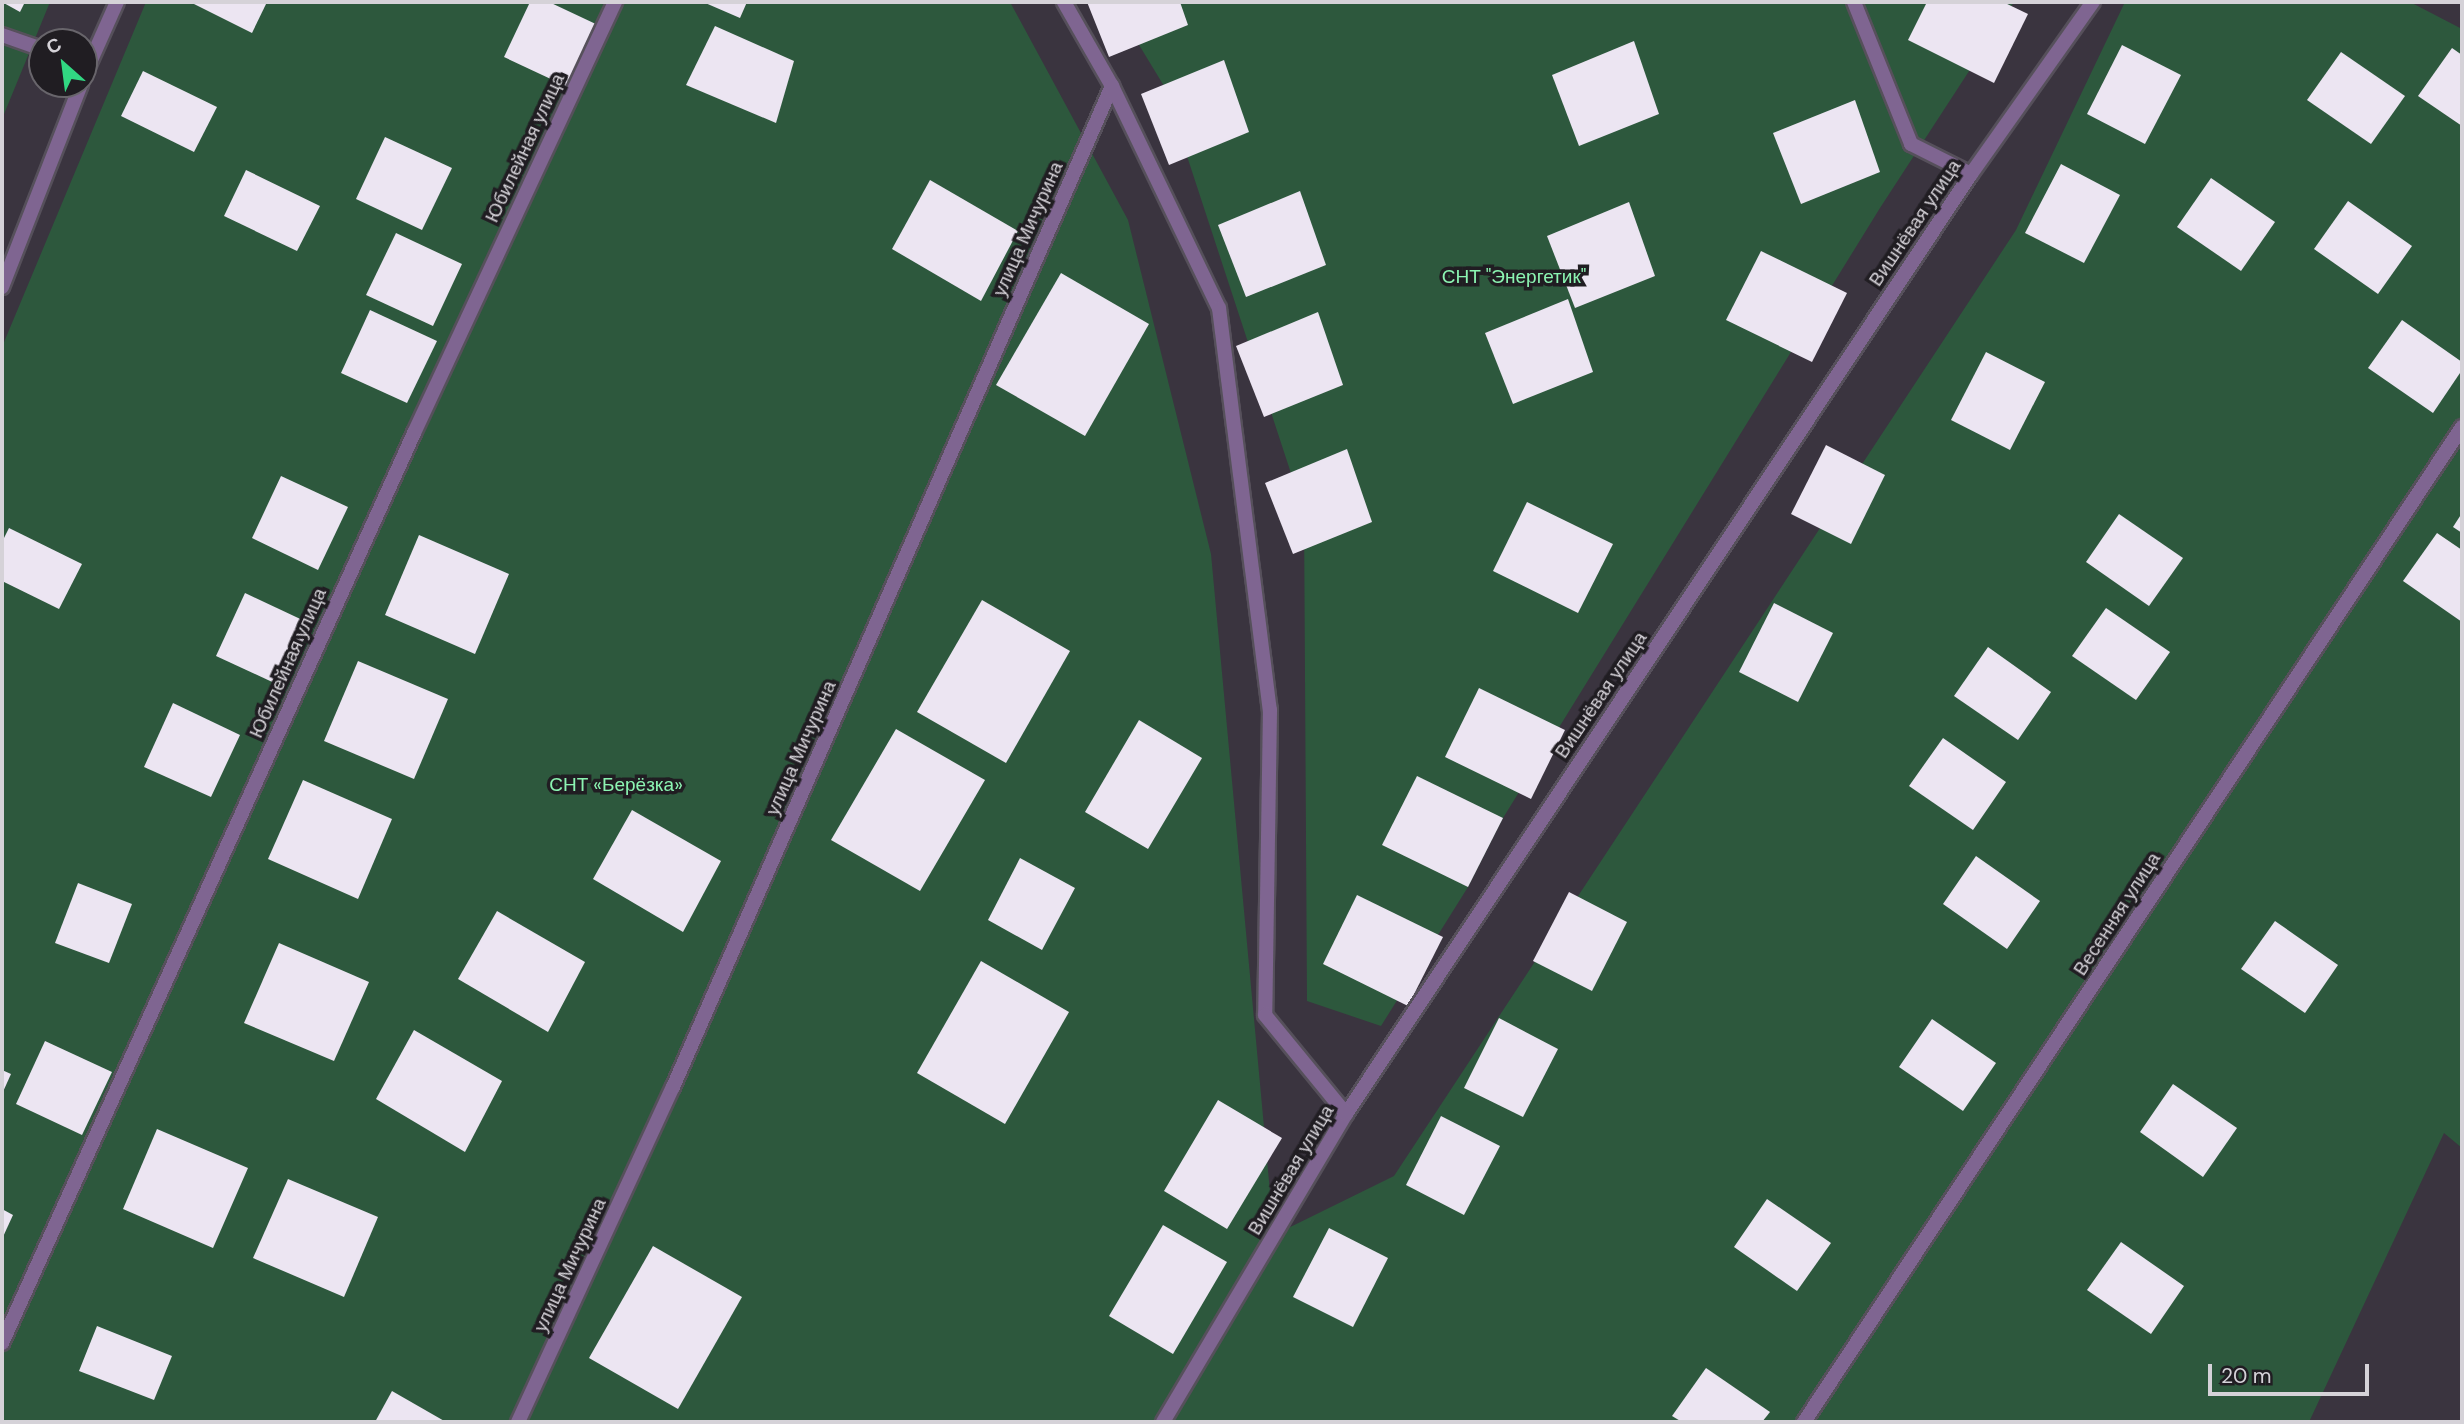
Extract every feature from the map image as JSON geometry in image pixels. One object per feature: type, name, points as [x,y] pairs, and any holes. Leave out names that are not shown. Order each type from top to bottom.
[{"type":"street","points":[[98,41],[117,2]]},
{"type":"street","name":"Юбилейная улица","points":[[2,1343],[414,433],[615,2]]},
{"type":"street","points":[[1065,2],[1112,86],[1219,308],[1270,710],[1265,1015],[1346,1114]]},
{"type":"street","points":[[1854,2],[1911,144],[1971,174]]},
{"type":"street","name":"Вишнёвая улица","points":[[1163,1422],[1346,1114],[1971,174],[2092,2]]},
{"type":"street","points":[[2,35],[28,44]]},
{"type":"street","name":"улица Мичурина","points":[[518,1422],[673,1087],[1112,86]]},
{"type":"street","points":[[2,287],[76,98]]},
{"type":"street","name":"Весенняя улица","points":[[1804,1422],[2462,427]]},
{"type":"green space","points":[[2,2],[50,2],[39,28],[28,28],[28,56],[2,119]]},
{"type":"green space","name":"СНТ «Берёзка»","points":[[146,2],[1010,2],[1128,220],[1211,554],[1274,1235],[1394,1176],[2016,230],[2125,2],[2410,2],[2462,29],[2462,1148],[2444,1133],[2309,1422],[2,1422],[2,347]]},
{"type":"green space","name":"СНТ \"Энергетик\"","points":[[1113,2],[2014,2],[1880,208],[1503,818],[1468,887],[1381,1026],[1307,1001],[1304,513],[1164,86]]},
{"type":"building","points":[[2,2],[25,2],[20,12]]},
{"type":"building","points":[[190,2],[267,2],[252,33]]},
{"type":"building","points":[[530,2],[549,2],[600,26],[570,88],[504,57]]},
{"type":"building","points":[[703,2],[747,2],[740,18]]},
{"type":"building","points":[[1087,2],[1180,2],[1188,25],[1109,57]]},
{"type":"building","points":[[1927,2],[2003,2],[2028,14],[1994,83],[1908,40]]},
{"type":"building","points":[[715,26],[794,61],[776,123],[686,85]]},
{"type":"building","points":[[1634,41],[1659,114],[1579,146],[1552,75]]},
{"type":"building","points":[[2122,45],[2181,75],[2145,144],[2087,114]]},
{"type":"building","points":[[2452,48],[2462,55],[2462,126],[2418,96]]},
{"type":"building","points":[[2341,52],[2405,96],[2371,144],[2307,100]]},
{"type":"building","points":[[1224,60],[1249,132],[1169,165],[1141,94]]},
{"type":"building","points":[[143,71],[217,107],[194,152],[121,116]]},
{"type":"building","points":[[1855,100],[1880,172],[1801,204],[1773,133]]},
{"type":"building","points":[[385,137],[452,168],[422,230],[356,199]]},
{"type":"building","points":[[2061,164],[2120,195],[2084,263],[2025,233]]},
{"type":"building","points":[[246,170],[320,206],[297,251],[224,216]]},
{"type":"building","points":[[2211,178],[2275,222],[2241,271],[2177,227]]},
{"type":"building","points":[[930,180],[1018,231],[981,301],[892,249]]},
{"type":"building","points":[[1300,191],[1326,265],[1246,297],[1218,225]]},
{"type":"building","points":[[2348,201],[2412,246],[2378,294],[2314,249]]},
{"type":"building","points":[[1629,202],[1655,276],[1575,308],[1547,236]]},
{"type":"building","points":[[396,233],[462,264],[433,326],[366,295]]},
{"type":"building","points":[[1761,251],[1847,293],[1812,362],[1726,320]]},
{"type":"building","points":[[1061,273],[1149,324],[1085,436],[996,385]]},
{"type":"building","points":[[1568,299],[1593,372],[1513,404],[1485,333]]},
{"type":"building","points":[[370,310],[437,341],[407,403],[341,373]]},
{"type":"building","points":[[1318,312],[1343,385],[1264,417],[1236,346]]},
{"type":"building","points":[[2402,320],[2462,362],[2462,370],[2433,413],[2368,368]]},
{"type":"building","points":[[1986,352],[2045,382],[2010,450],[1951,420]]},
{"type":"building","points":[[1826,445],[1885,475],[1851,544],[1791,514]]},
{"type":"building","points":[[1347,449],[1372,522],[1293,554],[1265,483]]},
{"type":"building","points":[[281,476],[348,507],[318,570],[252,538]]},
{"type":"building","points":[[1527,502],[1613,544],[1578,613],[1493,571]]},
{"type":"building","points":[[2462,513],[2462,533],[2453,527]]},
{"type":"building","points":[[2119,514],[2183,558],[2149,606],[2086,562]]},
{"type":"building","points":[[9,528],[82,564],[59,609],[2,581],[2,542]]},
{"type":"building","points":[[2437,533],[2462,550],[2462,622],[2403,581]]},
{"type":"building","points":[[419,535],[509,574],[475,654],[385,615]]},
{"type":"building","points":[[245,593],[311,624],[283,687],[216,656]]},
{"type":"building","points":[[982,600],[1070,651],[1006,763],[917,712]]},
{"type":"building","points":[[1774,603],[1833,633],[1798,702],[1739,672]]},
{"type":"building","points":[[2106,608],[2170,652],[2136,700],[2072,656]]},
{"type":"building","points":[[1988,647],[2051,692],[2018,740],[1954,696]]},
{"type":"building","points":[[358,661],[448,699],[414,779],[324,741]]},
{"type":"building","points":[[1479,688],[1565,730],[1531,799],[1445,757]]},
{"type":"building","points":[[173,703],[240,735],[211,797],[144,767]]},
{"type":"building","points":[[1139,720],[1202,758],[1148,849],[1085,812]]},
{"type":"building","points":[[896,729],[985,780],[920,891],[831,840]]},
{"type":"building","points":[[1943,738],[2006,782],[1973,830],[1909,786]]},
{"type":"building","points":[[1417,776],[1503,818],[1468,887],[1382,845]]},
{"type":"building","points":[[303,780],[392,819],[358,899],[268,859]]},
{"type":"building","points":[[632,810],[721,861],[683,932],[593,879]]},
{"type":"building","points":[[1976,856],[2040,901],[2007,949],[1943,904]]},
{"type":"building","points":[[1020,858],[1075,888],[1042,950],[988,920]]},
{"type":"building","points":[[78,883],[132,904],[109,963],[55,943]]},
{"type":"building","points":[[1569,892],[1627,922],[1592,991],[1533,961]]},
{"type":"building","points":[[1357,895],[1443,937],[1408,1006],[1323,964]]},
{"type":"building","points":[[497,911],[585,962],[548,1032],[458,979]]},
{"type":"building","points":[[2275,921],[2338,965],[2305,1013],[2241,969]]},
{"type":"building","points":[[279,943],[369,982],[334,1061],[244,1023]]},
{"type":"building","points":[[981,961],[1069,1012],[1005,1124],[917,1073]]},
{"type":"building","points":[[1499,1018],[1558,1049],[1523,1117],[1464,1088]]},
{"type":"building","points":[[1932,1019],[1996,1063],[1963,1111],[1899,1067]]},
{"type":"building","points":[[414,1030],[502,1081],[465,1152],[376,1099]]},
{"type":"building","points":[[45,1041],[112,1072],[82,1135],[16,1104]]},
{"type":"building","points":[[2,1070],[11,1074],[2,1094]]},
{"type":"building","points":[[2173,1084],[2237,1128],[2203,1177],[2140,1132]]},
{"type":"building","points":[[1218,1100],[1282,1138],[1227,1229],[1164,1191]]},
{"type":"building","points":[[1441,1116],[1500,1146],[1464,1215],[1406,1185]]},
{"type":"building","points":[[157,1129],[248,1168],[213,1248],[123,1209]]},
{"type":"building","points":[[288,1179],[378,1217],[344,1297],[253,1258]]},
{"type":"building","points":[[1767,1199],[1831,1243],[1797,1291],[1734,1247]]},
{"type":"building","points":[[2,1209],[13,1215],[2,1239]]},
{"type":"building","points":[[1163,1225],[1227,1262],[1173,1354],[1109,1316]]},
{"type":"building","points":[[1329,1228],[1388,1258],[1353,1327],[1293,1297]]},
{"type":"building","points":[[2121,1242],[2184,1286],[2151,1334],[2087,1290]]},
{"type":"building","points":[[653,1246],[742,1297],[678,1409],[589,1358]]},
{"type":"building","points":[[97,1326],[172,1356],[154,1400],[79,1371]]},
{"type":"building","points":[[1706,1368],[1770,1412],[1762,1422],[1682,1422],[1672,1416]]},
{"type":"building","points":[[392,1391],[446,1422],[375,1422]]}]
